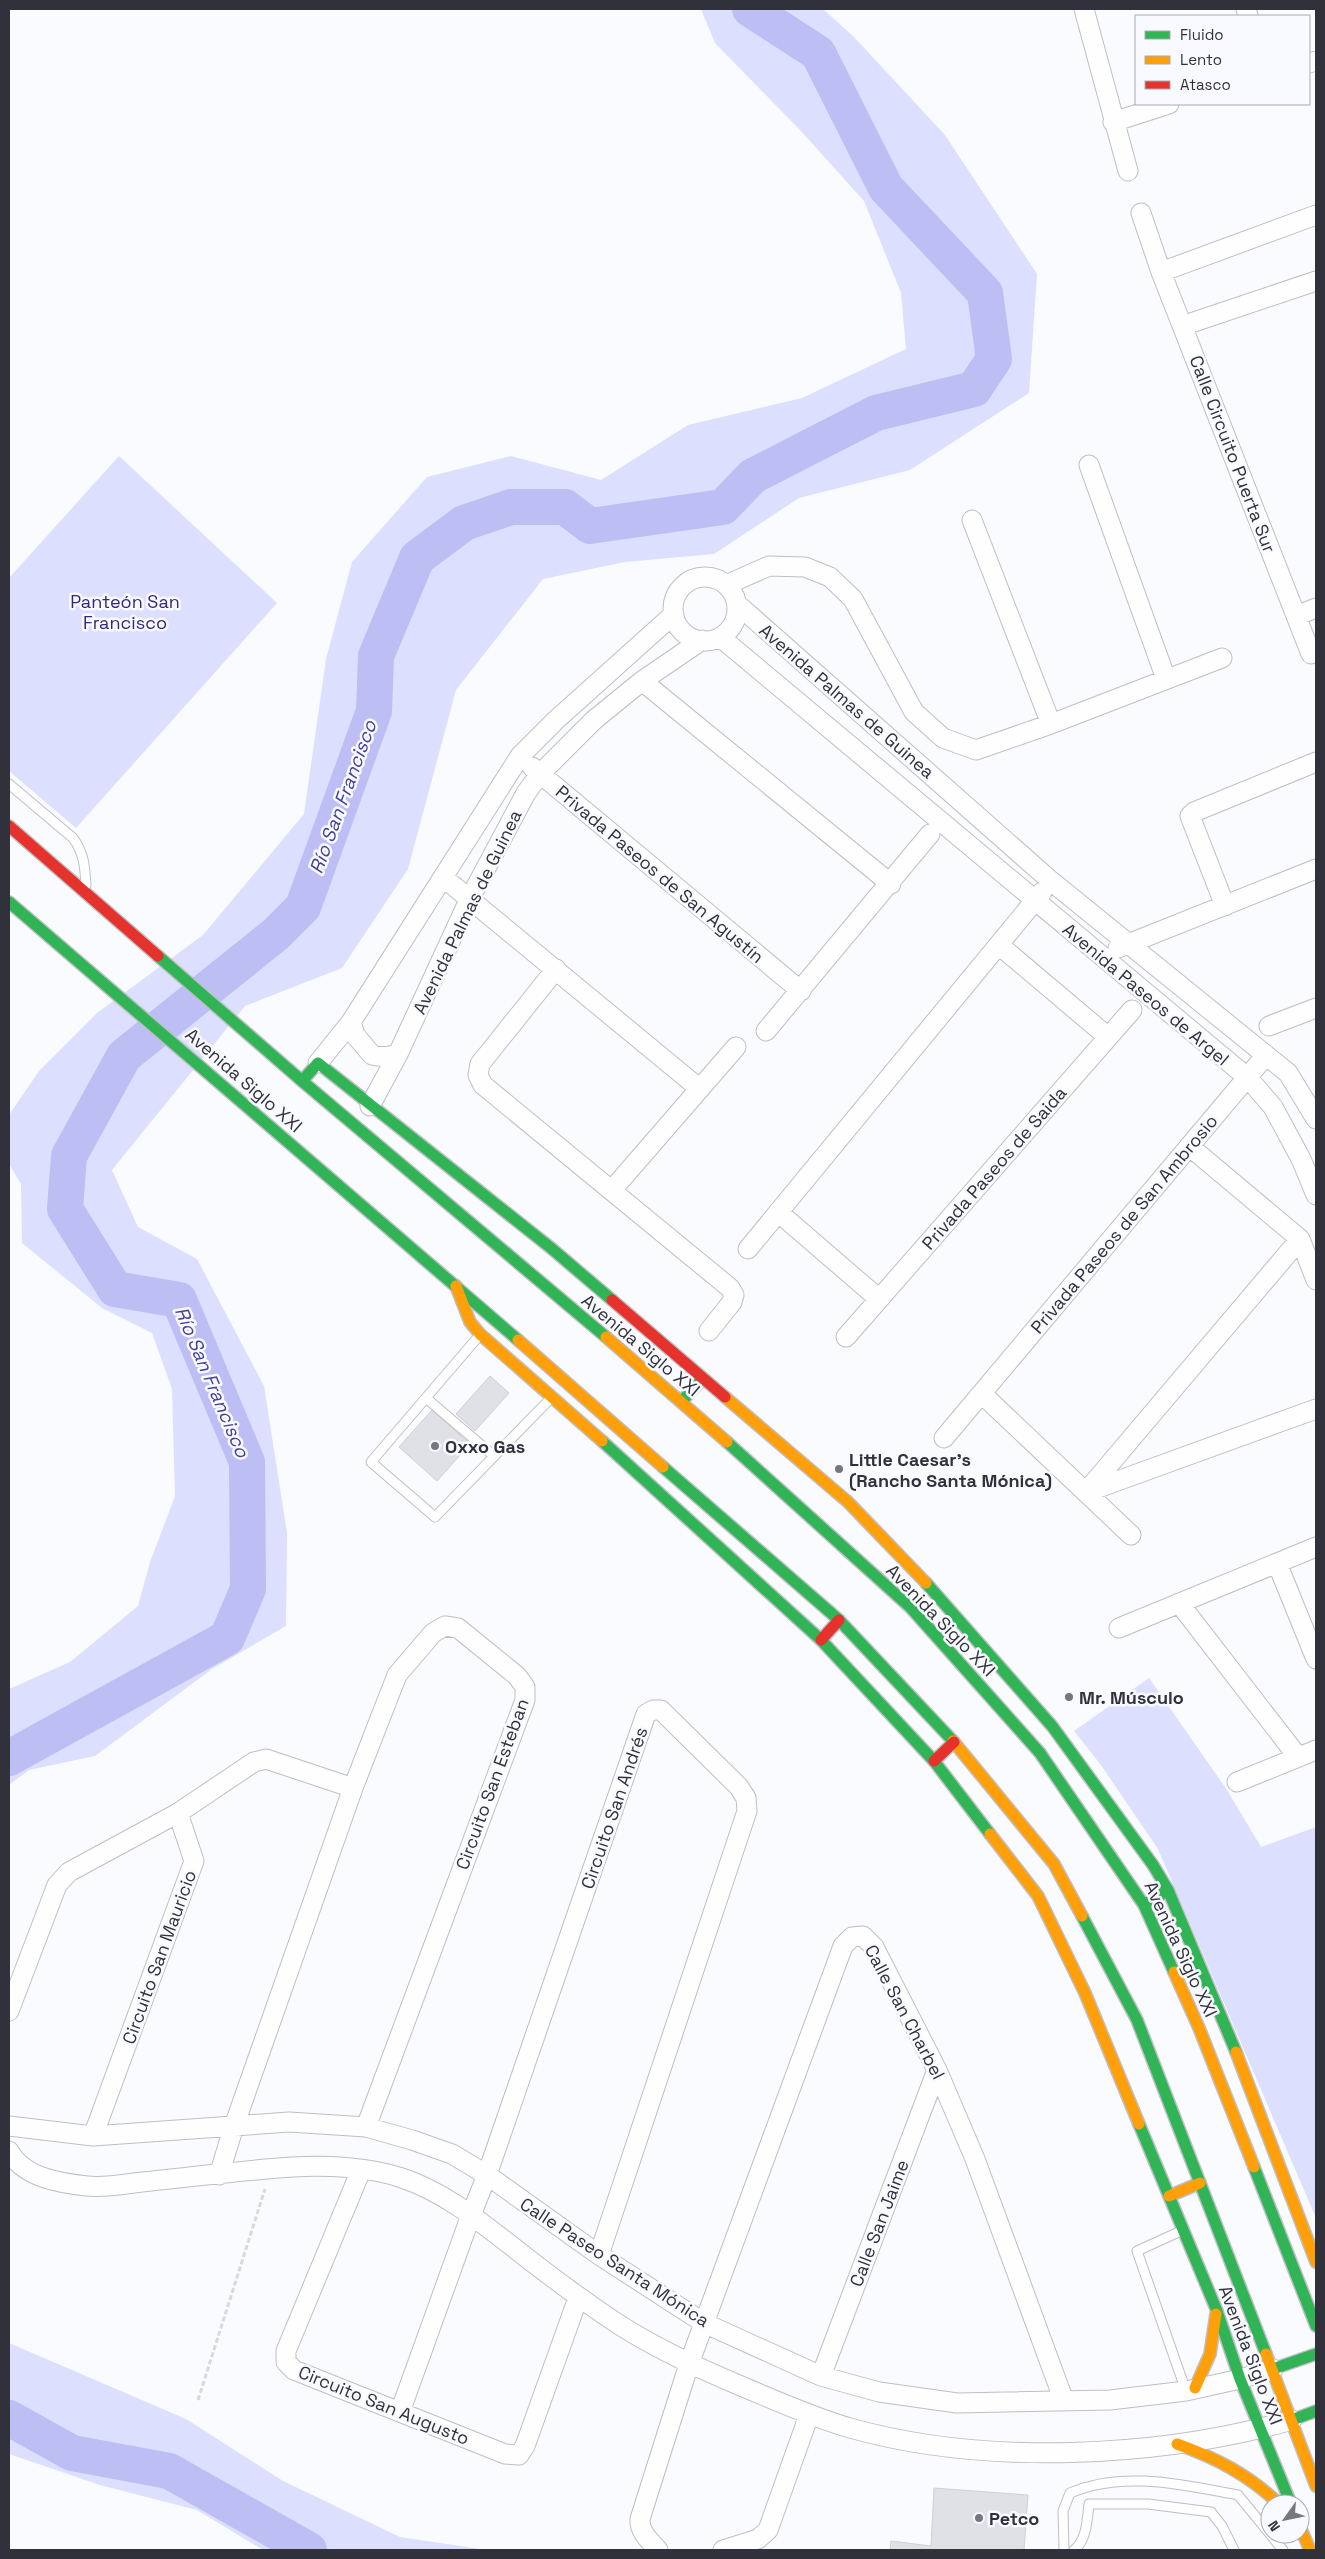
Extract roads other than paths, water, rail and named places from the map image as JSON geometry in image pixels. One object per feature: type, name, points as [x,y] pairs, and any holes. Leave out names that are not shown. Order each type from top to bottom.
[{"type":"main road","name":"Avenida Siglo XXI","points":[[9,826],[236,1025],[682,1402],[911,1608],[1040,1753],[1144,1905],[1199,2028],[1316,2326]]},
{"type":"main road","name":"Avenida Siglo XXI","points":[[9,902],[456,1286],[672,1503],[821,1640],[934,1761],[1038,1896],[1085,1993],[1217,2311],[1240,2379],[1287,2494]]},
{"type":"main road","name":"Avenida Siglo XXI","points":[[302,1081],[318,1063],[551,1248],[848,1502],[947,1605],[1052,1726],[1153,1865],[1168,1890],[1252,2090],[1316,2262]]},
{"type":"main road","name":"Avenida Siglo XXI","points":[[456,1286],[470,1322],[480,1334],[559,1390],[839,1620],[954,1742],[1054,1864],[1137,2020],[1273,2369],[1316,2486]]},
{"type":"main road","points":[[682,1402],[702,1379]]},
{"type":"main road","points":[[821,1640],[839,1620]]},
{"type":"main road","points":[[934,1761],[954,1742]]},
{"type":"main road","points":[[1144,1905],[1168,1890]]},
{"type":"main road","points":[[1169,2196],[1200,2183]]},
{"type":"main road","points":[[1190,2390],[1210,2354],[1217,2311]]},
{"type":"main road","points":[[1273,2369],[1316,2354]]},
{"type":"main road","points":[[1292,2420],[1316,2411]]},
{"type":"main road","points":[[1177,2444],[1234,2466],[1270,2494]]},
{"type":"street","points":[[1084,9],[1113,122],[1128,171]]},
{"type":"street","points":[[1113,122],[1166,105]]},
{"type":"street","name":"Calle Circuito Puerta Sur","points":[[1141,213],[1161,272],[1310,654]]},
{"type":"street","points":[[1161,272],[1316,215]]},
{"type":"street","points":[[1182,326],[1316,281]]},
{"type":"street","points":[[1089,465],[1166,679]]},
{"type":"street","points":[[972,520],[1052,724]]},
{"type":"street","points":[[726,585],[769,566],[805,567],[830,577],[854,599],[914,712],[942,738],[976,750],[1052,724],[1222,658]]},
{"type":"street","points":[[695,578],[717,579],[726,585],[733,594],[736,604],[734,623],[720,637],[702,640],[684,632],[674,614],[674,602],[678,592],[685,584],[695,578]]},
{"type":"street","name":"Avenida Palmas de Guinea","points":[[736,604],[956,798]]},
{"type":"street","points":[[1296,616],[1316,608]]},
{"type":"street","name":"Avenida Palmas de Guinea","points":[[318,1063],[351,1022],[520,756],[556,720],[674,614]]},
{"type":"street","name":"Avenida Palmas de Guinea","points":[[720,637],[935,828]]},
{"type":"street","name":"Avenida Palmas de Guinea","points":[[370,1106],[398,1054],[470,898],[526,793],[540,774],[594,720],[642,681],[702,640]]},
{"type":"street","points":[[642,681],[891,884]]},
{"type":"street","name":"Privada Paseos de San Agustín","points":[[520,756],[801,991]]},
{"type":"street","points":[[1225,906],[1190,816],[1194,812],[1316,762]]},
{"type":"street","name":"Avenida Paseos de Argel","points":[[956,798],[1126,944],[1288,1073],[1316,1119]]},
{"type":"street","points":[[766,1031],[891,884],[935,828]]},
{"type":"street","name":"Avenida Paseos de Argel","points":[[935,828],[1035,901],[1248,1078],[1274,1107],[1309,1156],[1316,1195]]},
{"type":"street","points":[[1101,956],[1126,944],[1316,869]]},
{"type":"street","points":[[444,878],[700,1089]]},
{"type":"street","points":[[748,1249],[1051,881]]},
{"type":"street","points":[[999,945],[1108,1037]]},
{"type":"street","points":[[556,969],[480,1064],[478,1075],[484,1085],[730,1288],[734,1295],[732,1302],[708,1331]]},
{"type":"street","points":[[1269,1026],[1316,1008]]},
{"type":"street","name":"Privada Paseos de Saida","points":[[846,1337],[1132,1010]]},
{"type":"street","points":[[351,1022],[355,1035],[372,1055],[386,1056],[398,1054]]},
{"type":"street","points":[[612,1190],[736,1047]]},
{"type":"street","name":"Privada Paseos de San Ambrosio","points":[[944,1438],[1248,1078],[1266,1054]]},
{"type":"street","points":[[1189,1146],[1300,1239],[1316,1280]]},
{"type":"street","points":[[778,1212],[879,1300]]},
{"type":"street","points":[[1086,1492],[1300,1239]]},
{"type":"street","points":[[982,1394],[1131,1535]]},
{"type":"street","points":[[1086,1492],[1316,1409]]},
{"type":"street","points":[[1119,1628],[1316,1547]]},
{"type":"street","points":[[1277,1563],[1316,1659]]},
{"type":"street","points":[[1179,1603],[1298,1757]]},
{"type":"street","name":"Circuito San Esteban","points":[[219,2175],[234,2126],[353,1788],[397,1675],[433,1633],[445,1626],[458,1628],[517,1676],[525,1687],[525,1700],[366,2127]]},
{"type":"street","name":"Circuito San Andrés","points":[[487,2176],[646,1714],[653,1710],[661,1710],[739,1787],[746,1798],[747,1811],[599,2255]]},
{"type":"street","points":[[1237,1782],[1316,1750]]},
{"type":"street","points":[[9,2011],[57,1885],[69,1872],[178,1812],[254,1762],[266,1759],[353,1788]]},
{"type":"street","name":"Circuito San Mauricio","points":[[93,2136],[194,1861],[178,1812]]},
{"type":"street","name":"Calle San Charbel","points":[[704,2322],[843,1946],[852,1937],[863,1936],[874,1947],[938,2070],[975,2159],[1064,2401]]},
{"type":"street","name":"Calle San Jaime","points":[[821,2376],[938,2070]]},
{"type":"street","name":"Calle Paseo Santa Mónica","points":[[9,2126],[93,2136],[128,2136],[289,2122],[366,2127],[452,2154],[487,2176],[599,2255],[704,2322],[821,2376],[879,2392],[957,2403],[1110,2400],[1190,2390],[1240,2379],[1273,2369]]},
{"type":"street","points":[[9,2151],[24,2168],[42,2177],[91,2187],[296,2167],[361,2170],[401,2177],[439,2193],[471,2215],[578,2298],[646,2342],[690,2364],[809,2415],[852,2429],[913,2442],[981,2452],[1081,2451],[1177,2444],[1260,2429],[1292,2420]]},
{"type":"street","name":"Circuito San Augusto","points":[[361,2170],[286,2351],[286,2362],[294,2370],[505,2454],[519,2455],[525,2446],[578,2298]]},
{"type":"street","points":[[400,2412],[471,2215],[487,2176]]},
{"type":"street","points":[[658,2550],[643,2533],[640,2519],[704,2322]]},
{"type":"street","points":[[724,2550],[758,2539],[768,2530],[809,2415]]},
{"type":"lane","points":[[9,784],[80,846],[84,858],[87,893]]},
{"type":"lane","points":[[480,1334],[371,1462],[435,1517],[559,1390]]},
{"type":"lane","points":[[426,1398],[494,1456]]},
{"type":"lane","points":[[1183,2230],[1137,2251],[1190,2390]]},
{"type":"lane","points":[[1064,2550],[1063,2511],[1070,2493],[1090,2484],[1162,2481],[1238,2495],[1283,2550]]},
{"type":"lane","points":[[1074,2550],[1080,2545],[1084,2536],[1089,2504],[1148,2504],[1211,2512],[1222,2526],[1234,2550]]},
{"type":"waterway","name":"Río San Francisco","points":[[9,1758],[227,1638],[248,1589],[247,1462],[179,1300],[115,1289],[65,1209],[69,1156],[124,1056],[276,934],[303,907],[374,711],[376,656],[417,558],[464,523],[511,507],[565,507],[590,526],[723,507],[753,476],[876,413],[974,389],[994,359],[985,293],[886,188],[818,53],[750,9]]},
{"type":"waterway","name":"Río San Francisco","points":[[9,2418],[72,2453],[169,2471],[309,2550]]},
{"type":"place","name":"Oxxo Gas","points":[[435,1446]]},
{"type":"place","name":"Little Caesar's (Rancho Santa Mónica)","points":[[839,1469]]},
{"type":"place","name":"Mr. Músculo","points":[[1069,1697]]},
{"type":"place","name":"Petco","points":[[979,2518]]},
{"type":"park label","name":"Panteón San Francisco","points":[[125,611]]}]
